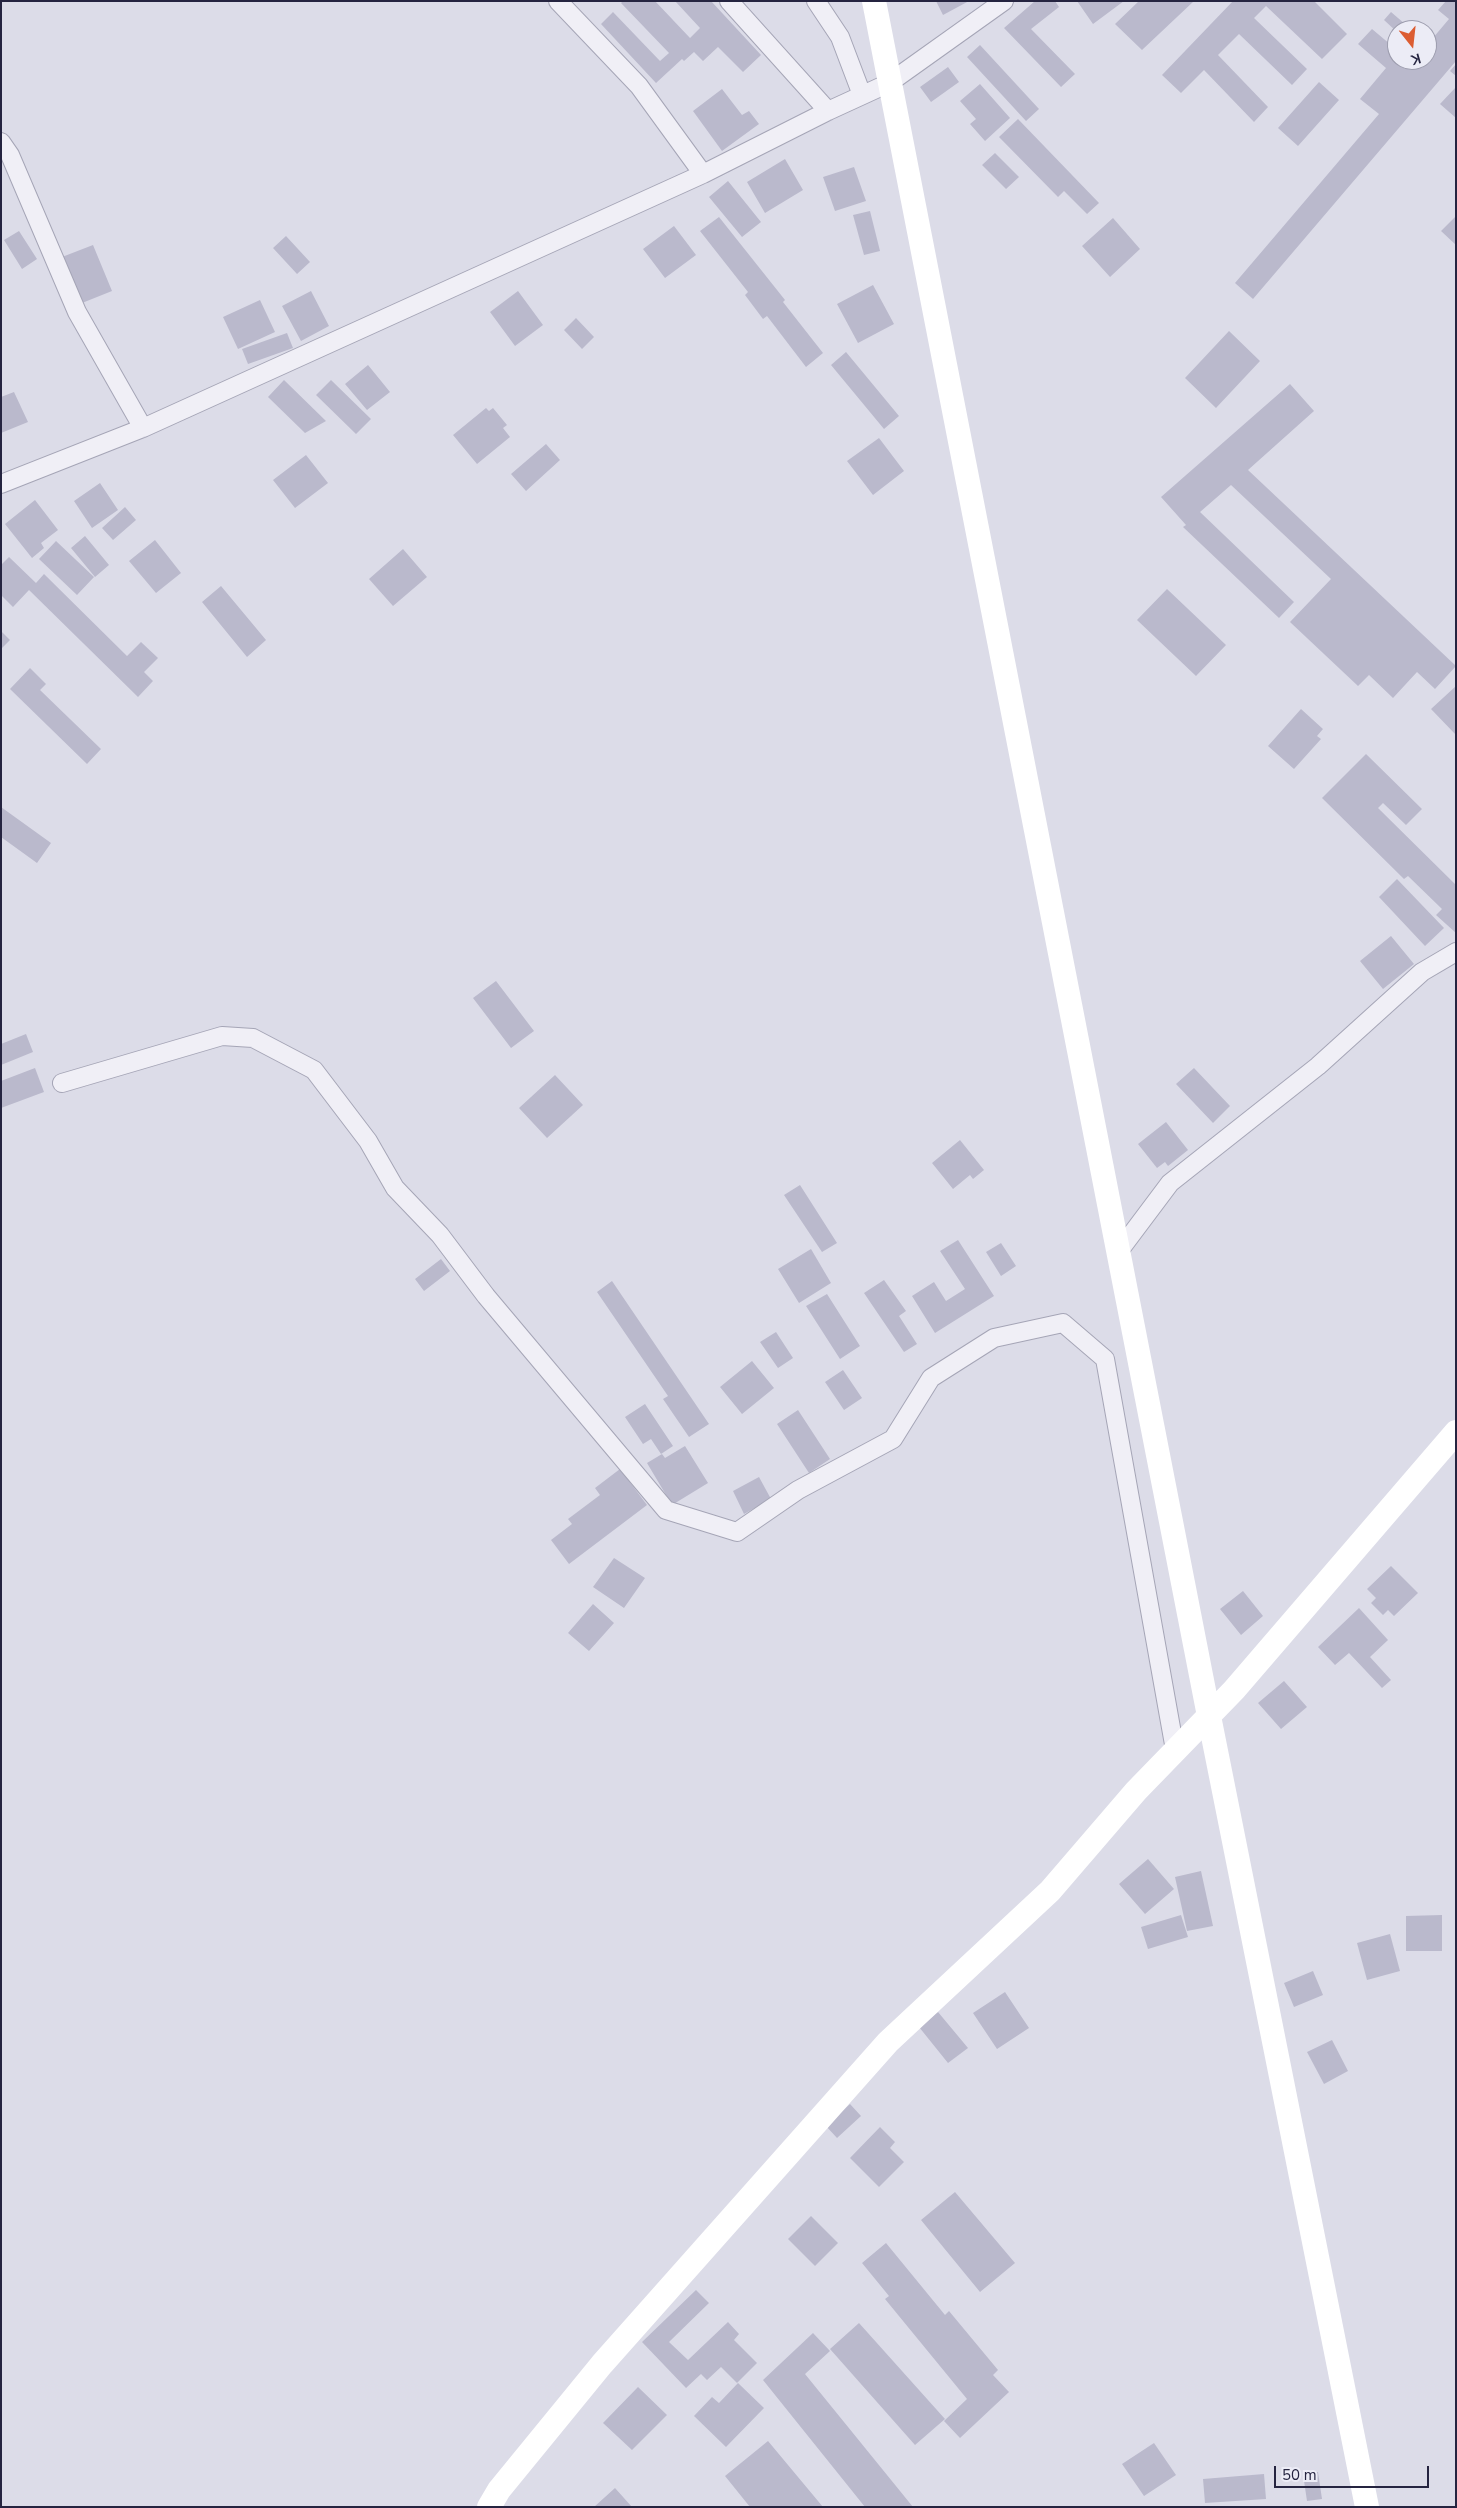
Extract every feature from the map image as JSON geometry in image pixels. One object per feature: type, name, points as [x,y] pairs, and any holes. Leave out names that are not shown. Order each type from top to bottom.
[{"type":"street","points":[[558,1],[639,86],[704,174]]},
{"type":"street","points":[[728,1],[828,111]]},
{"type":"street","points":[[816,1],[840,38],[862,95]]},
{"type":"street","points":[[874,1],[1209,1716],[1367,2507]]},
{"type":"street","points":[[1,484],[143,428],[704,174],[828,111],[889,83],[1004,1]]},
{"type":"street","points":[[1,142],[10,155],[77,312],[143,428]]},
{"type":"street","points":[[1119,1251],[1170,1183],[1318,1066],[1422,972],[1456,952]]},
{"type":"street","points":[[62,1084],[222,1036],[253,1038],[314,1070],[368,1141],[395,1188],[440,1235],[486,1296],[666,1510],[737,1532],[798,1490],[893,1439],[931,1378],[994,1338],[1063,1323],[1105,1359],[1175,1750]]},
{"type":"street","points":[[489,2507],[499,2490],[602,2364],[888,2042],[1050,1891],[1136,1791],[1234,1690],[1456,1432]]},
{"type":"building","points":[[623,1],[655,1],[690,38],[700,28],[675,1],[711,1],[761,55],[743,72],[718,47],[703,61],[694,52],[684,61],[682,59],[656,83],[601,24],[613,12],[660,61],[669,53],[621,3]]},
{"type":"building","points":[[936,1],[969,1],[943,15]]},
{"type":"building","points":[[1035,1],[1055,1],[1059,7],[1031,29],[1075,74],[1061,87],[1004,28]]},
{"type":"building","points":[[1077,1],[1124,1],[1093,24]]},
{"type":"building","points":[[1139,1],[1194,1],[1142,50],[1115,24]]},
{"type":"building","points":[[1233,1],[1314,1],[1347,34],[1322,59],[1266,6],[1254,18],[1307,69],[1292,85],[1239,34],[1218,55],[1268,107],[1254,122],[1204,70],[1181,93],[1162,75]]},
{"type":"building","points":[[1446,1],[1456,1],[1456,61],[1253,299],[1235,283],[1379,114],[1360,99],[1386,68],[1358,44],[1372,29],[1387,42],[1387,70],[1437,70],[1437,33],[1449,19],[1438,10]]},
{"type":"building","points":[[1391,12],[1400,20],[1387,20],[1387,23],[1384,20]]},
{"type":"building","points":[[980,45],[1039,109],[1026,121],[967,57]]},
{"type":"building","points":[[1456,64],[1456,76],[1450,71]]},
{"type":"building","points":[[948,67],[959,82],[931,102],[920,87]]},
{"type":"building","points":[[1319,82],[1339,100],[1298,146],[1278,128]]},
{"type":"building","points":[[980,84],[1010,118],[985,141],[970,124],[976,119],[960,101]]},
{"type":"building","points":[[1456,87],[1456,118],[1440,104]]},
{"type":"building","points":[[722,89],[742,115],[749,111],[759,124],[722,151],[693,111]]},
{"type":"building","points":[[1018,119],[1099,203],[1087,214],[1064,191],[1058,197],[999,137]]},
{"type":"building","points":[[995,153],[1019,177],[1006,189],[982,165]]},
{"type":"building","points":[[785,159],[803,190],[765,213],[747,182]]},
{"type":"building","points":[[854,167],[866,201],[835,211],[823,177]]},
{"type":"building","points":[[728,181],[761,222],[742,237],[709,197]]},
{"type":"building","points":[[870,211],[880,251],[864,255],[853,215]]},
{"type":"building","points":[[1456,216],[1456,245],[1441,231]]},
{"type":"building","points":[[719,217],[785,300],[783,302],[823,353],[806,367],[767,316],[763,319],[745,295],[748,292],[700,231]]},
{"type":"building","points":[[1113,218],[1140,249],[1110,277],[1082,246]]},
{"type":"building","points":[[674,226],[696,255],[665,278],[643,249]]},
{"type":"building","points":[[19,231],[37,259],[22,269],[4,240]]},
{"type":"building","points":[[286,236],[310,262],[297,274],[273,248]]},
{"type":"building","points":[[93,245],[112,291],[82,303],[62,257]]},
{"type":"building","points":[[873,285],[894,324],[858,343],[837,304]]},
{"type":"building","points":[[311,291],[329,326],[301,341],[282,306]]},
{"type":"building","points":[[518,291],[543,325],[515,346],[490,312]]},
{"type":"building","points":[[260,300],[275,332],[238,349],[223,317]]},
{"type":"building","points":[[576,318],[594,337],[582,349],[564,330]]},
{"type":"building","points":[[1229,331],[1260,361],[1216,408],[1185,378]]},
{"type":"building","points":[[287,333],[293,348],[248,364],[242,349]]},
{"type":"building","points":[[846,352],[899,416],[884,429],[831,365]]},
{"type":"building","points":[[368,365],[390,392],[367,410],[345,384]]},
{"type":"building","points":[[284,380],[326,421],[305,433],[268,397]]},
{"type":"building","points":[[331,380],[371,419],[356,434],[316,395]]},
{"type":"building","points":[[1290,384],[1314,411],[1248,470],[1456,666],[1435,689],[1417,672],[1393,698],[1369,675],[1358,686],[1290,622],[1331,579],[1231,485],[1200,512],[1294,602],[1279,618],[1183,527],[1186,525],[1161,497]]},
{"type":"building","points":[[14,392],[28,422],[1,433],[1,397]]},
{"type":"building","points":[[486,408],[489,411],[493,408],[507,425],[503,428],[510,437],[477,464],[453,435]]},
{"type":"building","points":[[879,438],[904,471],[873,495],[847,461]]},
{"type":"building","points":[[546,444],[560,460],[526,491],[511,474]]},
{"type":"building","points":[[306,455],[328,483],[295,508],[273,480]]},
{"type":"building","points":[[100,483],[118,510],[92,528],[74,501]]},
{"type":"building","points":[[35,500],[58,530],[41,543],[44,548],[32,558],[5,524]]},
{"type":"building","points":[[125,507],[136,520],[113,540],[102,528]]},
{"type":"building","points":[[85,536],[109,565],[95,577],[71,548]]},
{"type":"building","points":[[155,540],[181,573],[156,593],[129,561]]},
{"type":"building","points":[[56,541],[94,577],[77,595],[39,559]]},
{"type":"building","points":[[403,549],[427,577],[393,606],[369,579]]},
{"type":"building","points":[[9,557],[36,583],[44,574],[127,656],[141,642],[158,658],[144,672],[153,681],[138,697],[29,590],[13,607],[1,595],[1,565]]},
{"type":"building","points":[[221,586],[266,640],[247,657],[202,602]]},
{"type":"building","points":[[1167,589],[1226,645],[1196,676],[1137,620]]},
{"type":"building","points":[[1,631],[10,640],[1,649]]},
{"type":"building","points":[[30,668],[46,684],[40,690],[101,749],[87,764],[10,689]]},
{"type":"building","points":[[1456,686],[1456,735],[1431,709]]},
{"type":"building","points":[[1301,709],[1323,729],[1317,736],[1321,739],[1294,769],[1268,746]]},
{"type":"building","points":[[1366,754],[1422,809],[1406,825],[1383,803],[1378,808],[1456,885],[1456,933],[1436,915],[1442,909],[1408,876],[1404,879],[1322,798]]},
{"type":"building","points":[[1,807],[51,843],[37,863],[1,837]]},
{"type":"building","points":[[1397,879],[1444,928],[1425,946],[1379,897]]},
{"type":"building","points":[[1391,936],[1414,964],[1383,989],[1360,961]]},
{"type":"building","points":[[496,981],[534,1031],[511,1048],[473,998]]},
{"type":"building","points":[[26,1034],[33,1052],[1,1065],[1,1044]]},
{"type":"building","points":[[35,1068],[44,1092],[1,1108],[1,1081]]},
{"type":"building","points":[[1194,1068],[1230,1106],[1213,1123],[1176,1084]]},
{"type":"building","points":[[555,1075],[583,1105],[547,1138],[519,1108]]},
{"type":"building","points":[[1166,1122],[1188,1150],[1168,1166],[1165,1162],[1157,1168],[1138,1144]]},
{"type":"building","points":[[960,1140],[984,1170],[973,1179],[970,1175],[953,1189],[932,1163]]},
{"type":"building","points":[[800,1185],[837,1243],[822,1252],[784,1195]]},
{"type":"building","points":[[958,1240],[994,1296],[935,1333],[912,1296],[934,1282],[946,1301],[965,1289],[940,1251]]},
{"type":"building","points":[[1001,1243],[1016,1266],[1001,1276],[986,1252]]},
{"type":"building","points":[[811,1249],[831,1283],[799,1303],[778,1269]]},
{"type":"building","points":[[441,1259],[450,1271],[424,1291],[415,1279]]},
{"type":"building","points":[[884,1280],[906,1311],[899,1316],[917,1344],[904,1352],[864,1293]]},
{"type":"building","points":[[612,1281],[709,1424],[689,1437],[663,1399],[668,1396],[597,1292]]},
{"type":"building","points":[[827,1294],[860,1346],[840,1359],[806,1306]]},
{"type":"building","points":[[776,1332],[793,1358],[778,1368],[760,1342]]},
{"type":"building","points":[[752,1361],[774,1388],[742,1414],[720,1387]]},
{"type":"building","points":[[843,1370],[862,1398],[844,1410],[825,1382]]},
{"type":"building","points":[[645,1404],[673,1446],[661,1454],[651,1439],[643,1444],[625,1417]]},
{"type":"building","points":[[798,1410],[830,1459],[809,1473],[777,1424]]},
{"type":"building","points":[[685,1446],[708,1483],[672,1505],[647,1463],[662,1454],[665,1458]]},
{"type":"building","points":[[620,1469],[647,1505],[569,1564],[551,1540],[572,1524],[568,1519],[600,1495],[595,1488]]},
{"type":"building","points":[[759,1477],[771,1499],[744,1514],[733,1491]]},
{"type":"building","points":[[614,1558],[645,1578],[624,1608],[593,1587]]},
{"type":"building","points":[[1391,1566],[1418,1593],[1394,1616],[1388,1610],[1383,1615],[1371,1603],[1376,1598],[1367,1589]]},
{"type":"building","points":[[1243,1591],[1263,1616],[1241,1635],[1220,1609]]},
{"type":"building","points":[[593,1604],[614,1623],[589,1651],[568,1633]]},
{"type":"building","points":[[1359,1608],[1388,1640],[1370,1657],[1391,1680],[1382,1688],[1349,1653],[1335,1665],[1318,1647]]},
{"type":"building","points":[[1284,1681],[1307,1707],[1281,1729],[1258,1703]]},
{"type":"building","points":[[1148,1859],[1174,1889],[1145,1914],[1119,1884]]},
{"type":"building","points":[[1201,1871],[1213,1926],[1187,1931],[1175,1877]]},
{"type":"building","points":[[1181,1915],[1188,1937],[1148,1949],[1141,1927]]},
{"type":"building","points":[[1442,1915],[1442,1951],[1406,1951],[1406,1916]]},
{"type":"building","points":[[1390,1934],[1400,1971],[1367,1980],[1357,1943]]},
{"type":"building","points":[[1313,1971],[1323,1995],[1294,2007],[1284,1983]]},
{"type":"building","points":[[1005,1992],[1029,2028],[997,2049],[973,2013]]},
{"type":"building","points":[[938,2012],[968,2048],[948,2063],[919,2027]]},
{"type":"building","points":[[1332,2040],[1348,2071],[1324,2084],[1307,2052]]},
{"type":"building","points":[[850,2104],[861,2116],[837,2138],[826,2126]]},
{"type":"building","points":[[880,2127],[895,2142],[890,2148],[904,2162],[879,2187],[850,2158]]},
{"type":"building","points":[[955,2192],[1015,2263],[980,2292],[921,2220]]},
{"type":"building","points":[[811,2216],[838,2243],[815,2266],[788,2239]]},
{"type":"building","points":[[886,2243],[945,2315],[949,2311],[998,2370],[993,2375],[1009,2392],[960,2438],[944,2421],[967,2399],[885,2299],[889,2296],[862,2263]]},
{"type":"building","points":[[696,2290],[709,2303],[669,2342],[688,2360],[728,2322],[739,2334],[734,2340],[757,2363],[737,2383],[721,2367],[707,2380],[701,2374],[686,2388],[642,2342]]},
{"type":"building","points":[[859,2323],[945,2419],[915,2445],[830,2349]]},
{"type":"building","points":[[813,2333],[830,2351],[805,2374],[913,2507],[865,2507],[763,2380]]},
{"type":"building","points":[[738,2383],[764,2408],[726,2447],[694,2416],[712,2397],[719,2403]]},
{"type":"building","points":[[638,2387],[667,2415],[632,2450],[603,2423]]},
{"type":"building","points":[[768,2441],[823,2507],[750,2507],[725,2476]]},
{"type":"building","points":[[1154,2443],[1176,2475],[1144,2496],[1122,2464]]},
{"type":"building","points":[[1318,2472],[1322,2499],[1307,2501],[1303,2474]]},
{"type":"building","points":[[1264,2474],[1266,2499],[1205,2503],[1203,2479]]},
{"type":"building","points":[[615,2488],[632,2507],[594,2507]]}]
